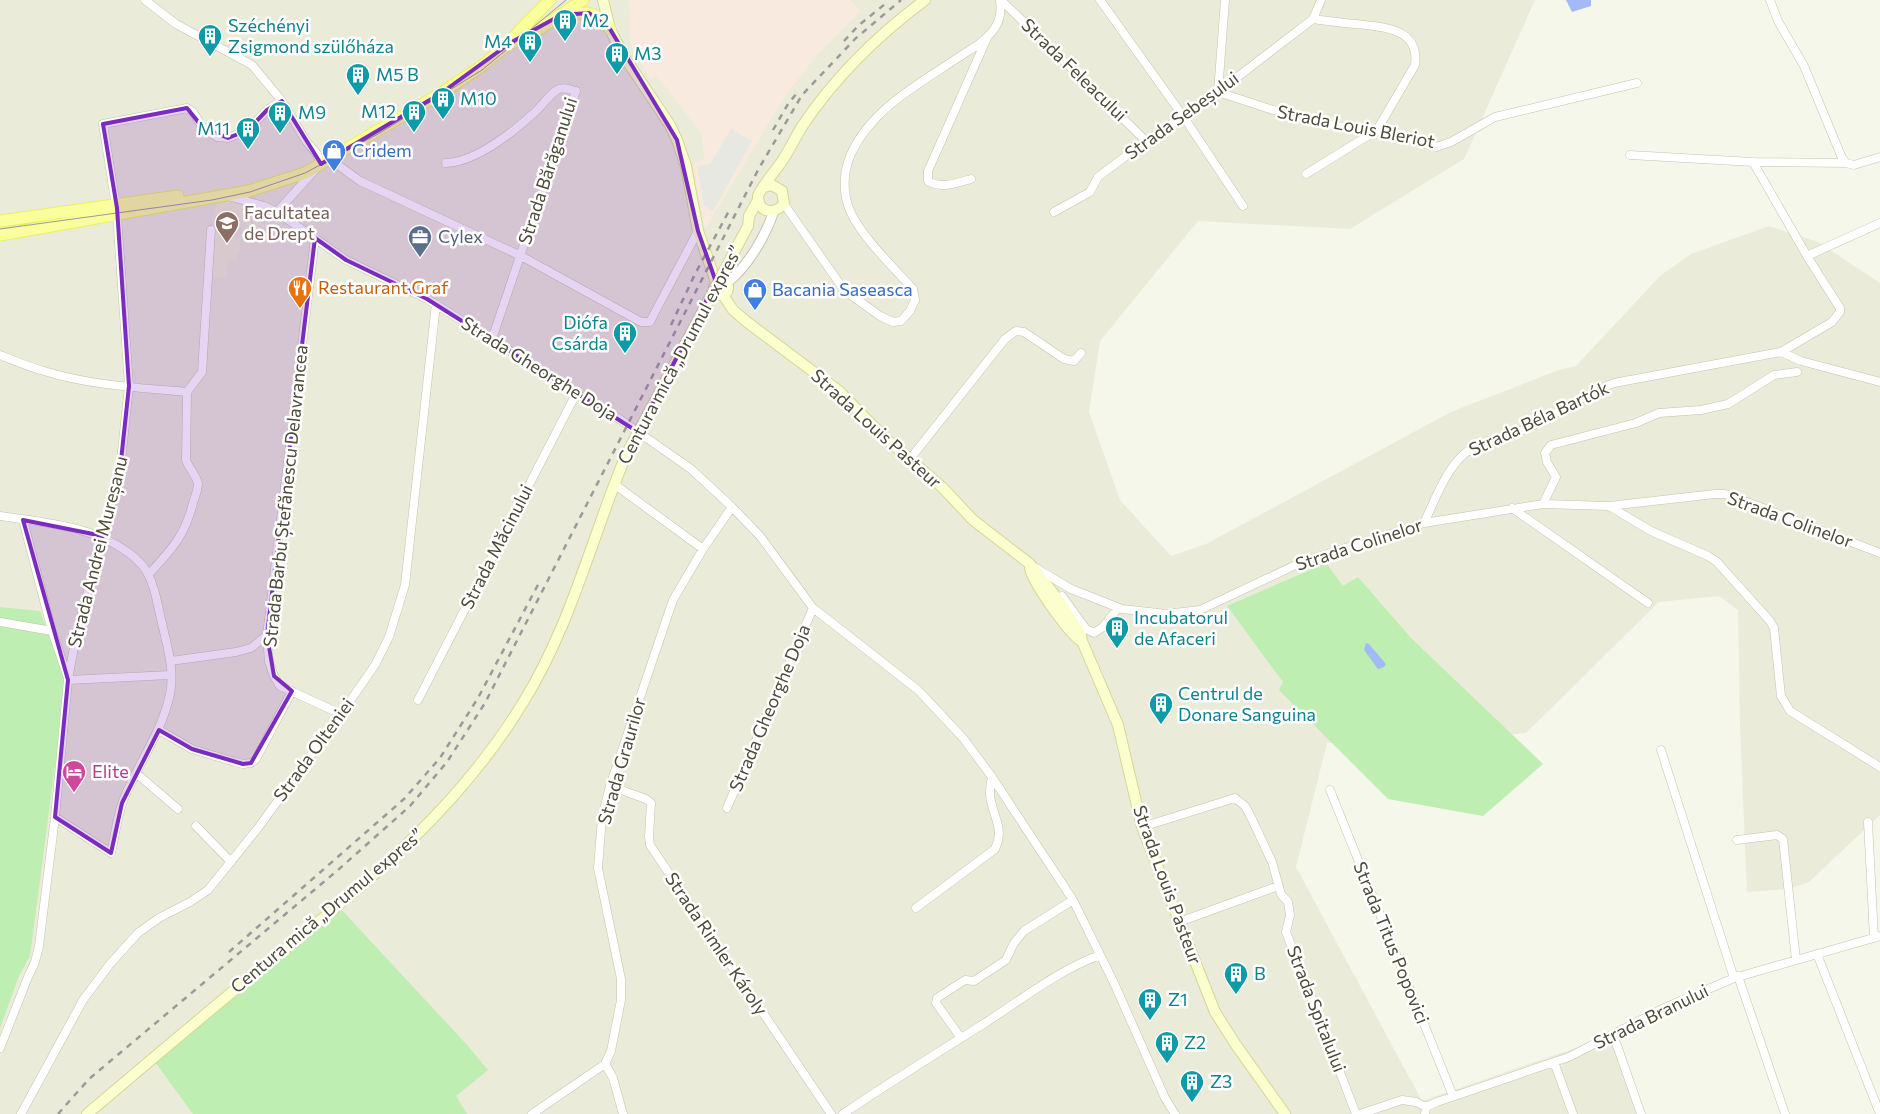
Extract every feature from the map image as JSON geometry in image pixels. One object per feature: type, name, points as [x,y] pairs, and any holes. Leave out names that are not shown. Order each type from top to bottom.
[{"type":"main road","points":[[510,44],[520,30],[550,0]]},
{"type":"main road","points":[[0,235],[238,187],[299,169],[308,169],[322,163],[440,94],[510,44],[528,35],[583,0]]},
{"type":"main road","points":[[603,0],[610,29],[623,55],[665,118],[677,140],[686,166],[698,231],[716,282]]},
{"type":"main road","points":[[784,159],[779,176],[780,188],[784,195],[784,204],[768,210],[758,200],[759,192],[784,159],[803,126],[845,72],[875,40],[925,0]]},
{"type":"main road","points":[[561,15],[589,13],[597,16],[610,29]]},
{"type":"main road","points":[[0,221],[117,210],[223,195],[264,187],[305,173],[308,169]]},
{"type":"main road","points":[[764,186],[772,185],[780,188]]},
{"type":"main road","name":"Centura mică „Drumul expres”","points":[[87,1114],[195,1022],[368,882],[430,824],[502,735],[525,700],[566,618],[626,455],[748,226],[749,216],[758,200]]},
{"type":"main road","name":"Centura mică „Drumul expres”","points":[[748,226],[768,210]]},
{"type":"main road","points":[[723,280],[727,283],[728,290],[723,295],[714,292],[713,287],[716,282],[723,280]]},
{"type":"main road","name":"Strada Louis Pasteur","points":[[723,295],[732,310],[839,391],[884,436],[942,487],[973,520],[1030,564],[1060,598],[1081,635],[1118,725],[1142,827],[1215,1012],[1285,1114]]},
{"type":"main road","name":"Strada Louis Pasteur","points":[[1030,564],[1031,574],[1038,586],[1072,633],[1082,641]]},
{"type":"street","points":[[145,0],[176,24],[252,65],[282,101],[306,141],[322,163]]},
{"type":"street","name":"Strada Feleacului","points":[[971,179],[946,185],[934,185],[928,181],[928,171],[987,38],[1001,14],[1001,0]]},
{"type":"street","name":"Strada Feleacului","points":[[1001,0],[1146,141]]},
{"type":"street","points":[[1100,0],[1183,116],[1243,206]]},
{"type":"street","points":[[1218,92],[1225,0]]},
{"type":"street","points":[[1306,174],[1377,130],[1415,65],[1416,57],[1408,38],[1387,27],[1313,20],[1321,0]]},
{"type":"street","points":[[1770,0],[1778,21],[1804,66],[1839,151],[1846,163]]},
{"type":"street","name":"Strada Sebeșului","points":[[1054,212],[1090,192],[1098,177],[1146,141],[1218,92],[1313,20]]},
{"type":"street","name":"Strada Feleacului","points":[[784,204],[844,290],[880,316],[893,322],[901,321],[915,300],[912,289],[866,236],[850,212],[844,192],[847,163],[856,144],[873,120],[894,101],[987,38]]},
{"type":"street","name":"Strada Louis Bleriot","points":[[1218,92],[1273,110],[1326,124],[1377,130],[1436,147],[1451,142],[1495,117],[1636,83]]},
{"type":"street","name":"Strada Bărăganului","points":[[446,163],[455,163],[473,156],[494,144],[536,111],[556,90],[565,88],[576,92],[492,339]]},
{"type":"street","name":"Strada Andrei Mureșanu","points":[[0,1048],[28,977],[36,962],[55,817],[68,680],[76,636],[120,470],[129,386],[117,210],[103,124],[187,108],[193,112],[203,128],[217,137],[228,138],[248,130],[267,110],[282,101]]},
{"type":"street","points":[[1630,154],[1753,162],[1846,163],[1854,165],[1880,157]]},
{"type":"street","points":[[276,212],[322,163],[331,160],[360,181],[521,256],[641,322],[650,322],[698,231]]},
{"type":"street","name":"Strada Béla Bartók","points":[[1424,523],[1452,466],[1466,452],[1488,441],[1530,427],[1593,391],[1614,383],[1781,352],[1832,322],[1840,312],[1840,308],[1807,256],[1753,162]]},
{"type":"street","name":"Strada Gheorghe Doja","points":[[223,195],[264,206],[276,212],[346,260],[436,304],[576,394],[621,420],[691,469],[732,507],[760,536],[813,608],[918,690],[962,738],[992,777],[1073,900],[1100,955],[1164,1098],[1175,1114]]},
{"type":"street","points":[[727,283],[743,266],[764,234],[768,210]]},
{"type":"street","points":[[1807,256],[1880,223]]},
{"type":"street","points":[[149,574],[177,542],[189,520],[198,485],[195,476],[189,470],[186,460],[187,392],[202,372],[211,230]]},
{"type":"street","name":"Strada Barbu Ștefănescu Delavrancea","points":[[315,238],[267,635],[269,662],[280,686],[341,714]]},
{"type":"street","name":"Strada Olteniei","points":[[22,1113],[83,1000],[110,964],[138,933],[159,918],[208,890],[341,714],[375,665],[389,637],[405,585],[436,304]]},
{"type":"street","points":[[910,459],[1005,339],[1016,331],[1024,332],[1064,358],[1074,361],[1081,354]]},
{"type":"street","points":[[1781,352],[1801,361],[1880,382]]},
{"type":"street","points":[[0,355],[44,372],[129,386],[187,392]]},
{"type":"street","points":[[1543,504],[1556,477],[1547,462],[1545,453],[1551,445],[1636,423],[1660,413],[1701,410],[1728,404],[1774,376],[1797,372]]},
{"type":"street","name":"Strada Măcinului","points":[[418,700],[576,394]]},
{"type":"street","name":"Centura mică „Drumul expres”","points":[[614,484],[703,549]]},
{"type":"street","name":"Strada Colinelor","points":[[1030,564],[1071,589],[1118,608],[1167,614],[1200,610],[1302,562],[1424,523],[1543,504],[1609,506],[1725,494],[1880,553]]},
{"type":"street","name":"Strada Colinelor","points":[[1609,506],[1651,531],[1708,556],[1717,562],[1770,621],[1774,628],[1781,696],[1790,711],[1879,765]]},
{"type":"street","name":"Strada Graurilor","points":[[605,1064],[611,1051],[621,1000],[621,980],[598,868],[602,817],[610,786],[673,600],[703,549],[732,507]]},
{"type":"street","points":[[1512,508],[1648,603]]},
{"type":"street","points":[[0,516],[86,530],[102,536],[138,560],[149,574],[170,661],[170,693],[159,730],[122,803],[111,853],[55,817]]},
{"type":"street","points":[[23,520],[52,631],[68,680],[171,675]]},
{"type":"street","points":[[1071,589],[1060,598],[1086,629],[1094,633],[1103,627],[1118,608]]},
{"type":"street","name":"Strada Gheorghe Doja","points":[[727,808],[813,608]]},
{"type":"street","points":[[0,622],[52,631]]},
{"type":"street","points":[[170,661],[244,650],[251,648],[267,635]]},
{"type":"street","points":[[159,730],[192,749],[243,764],[251,763],[256,759],[292,691]]},
{"type":"street","points":[[1661,750],[1736,977],[1785,1114]]},
{"type":"street","points":[[136,773],[178,809]]},
{"type":"street","points":[[916,908],[995,849],[1000,839],[990,800],[992,777]]},
{"type":"street","name":"Strada Rimler Károly","points":[[610,786],[646,799],[651,803],[650,845],[832,1114]]},
{"type":"street","name":"Strada Titus Popovici","points":[[1330,790],[1453,1096]]},
{"type":"street","name":"Strada Spitalului","points":[[1142,827],[1235,798],[1245,806],[1272,862],[1281,894],[1288,902],[1290,909],[1286,932],[1356,1114]]},
{"type":"street","points":[[1868,822],[1877,937]]},
{"type":"street","points":[[196,826],[231,862]]},
{"type":"street","points":[[1737,840],[1778,835],[1783,839],[1796,960]]},
{"type":"street","points":[[1179,922],[1278,886]]},
{"type":"street","points":[[960,1038],[936,1003],[937,998],[965,980],[974,981],[1006,960],[1014,943],[1024,931],[1073,900]]},
{"type":"street","name":"Strada Branului","points":[[1360,1114],[1402,1100],[1416,1102],[1426,1110],[1453,1096],[1569,1057],[1678,1002],[1736,977],[1877,937]]},
{"type":"street","points":[[1817,954],[1880,1114]]},
{"type":"street","points":[[843,1114],[1054,978],[1100,955]]},
{"type":"street","points":[[1613,1034],[1641,1114]]},
{"type":"street","points":[[1554,1062],[1572,1114]]},
{"type":"street","points":[[532,1114],[605,1064],[613,1078],[623,1114]]},
{"type":"highlighted area","points":[[589,13],[610,29],[677,140],[698,231],[716,282],[638,432],[427,299],[346,260],[315,238],[267,635],[274,676],[292,691],[251,763],[243,764],[192,749],[159,730],[122,803],[111,853],[55,817],[68,680],[23,520],[103,536],[120,470],[129,386],[117,208],[103,124],[187,108],[203,128],[228,138],[248,130],[267,110],[282,101],[321,164],[440,94],[510,43],[561,15]]},
{"type":"shaded area","points":[[0,0],[1535,0],[1464,159],[1350,229],[1198,221],[1100,341],[1089,412],[1120,500],[1171,556],[1206,544],[1451,412],[1559,370],[1576,366],[1660,276],[1691,254],[1769,226],[1818,242],[1880,283],[1880,815],[1809,882],[1789,889],[1747,892],[1740,727],[1738,610],[1719,596],[1659,602],[1526,733],[1390,746],[1327,743],[1296,867],[1422,1101],[1613,1035],[1639,1114],[0,1114]]},
{"type":"shaded area","points":[[629,0],[850,0],[861,11],[818,54],[785,96],[705,229],[693,164],[704,159],[702,134],[656,75],[650,79],[630,46]]},
{"type":"shaded area","points":[[731,129],[752,141],[713,211],[704,206],[697,166],[710,164]]},
{"type":"shaded area","name":"Facultatea de Drept","points":[[229,200],[266,215],[264,222],[261,220],[260,223],[265,226],[261,233],[241,225],[243,220],[232,216],[229,236],[240,239],[240,251],[238,250],[237,262],[227,261],[227,278],[212,278],[216,217],[214,208],[217,201]]},
{"type":"green space","points":[[1326,563],[1343,586],[1358,577],[1411,638],[1543,764],[1483,816],[1388,799],[1279,690],[1283,682],[1227,606]]},
{"type":"green space","points":[[0,607],[40,611],[66,682],[30,956],[19,976],[0,1028]]},
{"type":"green space","points":[[338,906],[488,1070],[456,1096],[467,1114],[193,1114],[152,1058]]},
{"type":"water","points":[[1566,0],[1591,0],[1591,6],[1572,12]]},
{"type":"water","points":[[1366,643],[1386,664],[1384,667],[1378,669],[1364,650]]},
{"type":"tram line","points":[[0,229],[212,200],[250,192],[305,173],[378,134],[482,70],[566,0]]},
{"type":"railway","points":[[58,1114],[89,1079],[338,870],[410,806],[447,762],[485,703],[758,170],[802,95],[855,39],[901,0]]},
{"type":"railway","points":[[844,41],[859,25],[885,4]]},
{"type":"railway","points":[[773,130],[788,104],[797,93]]},
{"type":"railway","points":[[671,325],[695,274],[730,209]]},
{"type":"railway","points":[[229,952],[404,799],[440,758],[478,698],[540,581]]},
{"type":"place","name":"M2","points":[[565,42]]},
{"type":"place","name":"Széchényi Zsigmond szülőháza","points":[[210,57]]},
{"type":"place","name":"M4","points":[[530,63]]},
{"type":"place","name":"M3","points":[[617,75]]},
{"type":"place","name":"M5 B","points":[[358,96]]},
{"type":"place","name":"M10","points":[[443,120]]},
{"type":"place","name":"M12","points":[[414,133]]},
{"type":"place","name":"M9","points":[[280,134]]},
{"type":"place","name":"M11","points":[[248,150]]},
{"type":"place","name":"Cridem","points":[[334,172]]},
{"type":"place","name":"Facultatea de Drept","points":[[227,244]]},
{"type":"place","name":"Cylex","points":[[420,258]]},
{"type":"place","name":"Restaurant Graf","points":[[300,309]]},
{"type":"place","name":"Bacania Saseasca","points":[[755,311]]},
{"type":"place","name":"Diófa Csárda","points":[[625,354]]},
{"type":"place","name":"Incubatorul de Afaceri","points":[[1117,649]]},
{"type":"place","name":"Centrul de Donare Sanguina","points":[[1161,725]]},
{"type":"place","name":"Elite","points":[[74,793]]},
{"type":"place","name":"B","points":[[1236,995]]},
{"type":"place","name":"Z1","points":[[1150,1021]]},
{"type":"place","name":"Z2","points":[[1167,1064]]},
{"type":"place","name":"Z3","points":[[1192,1103]]}]
